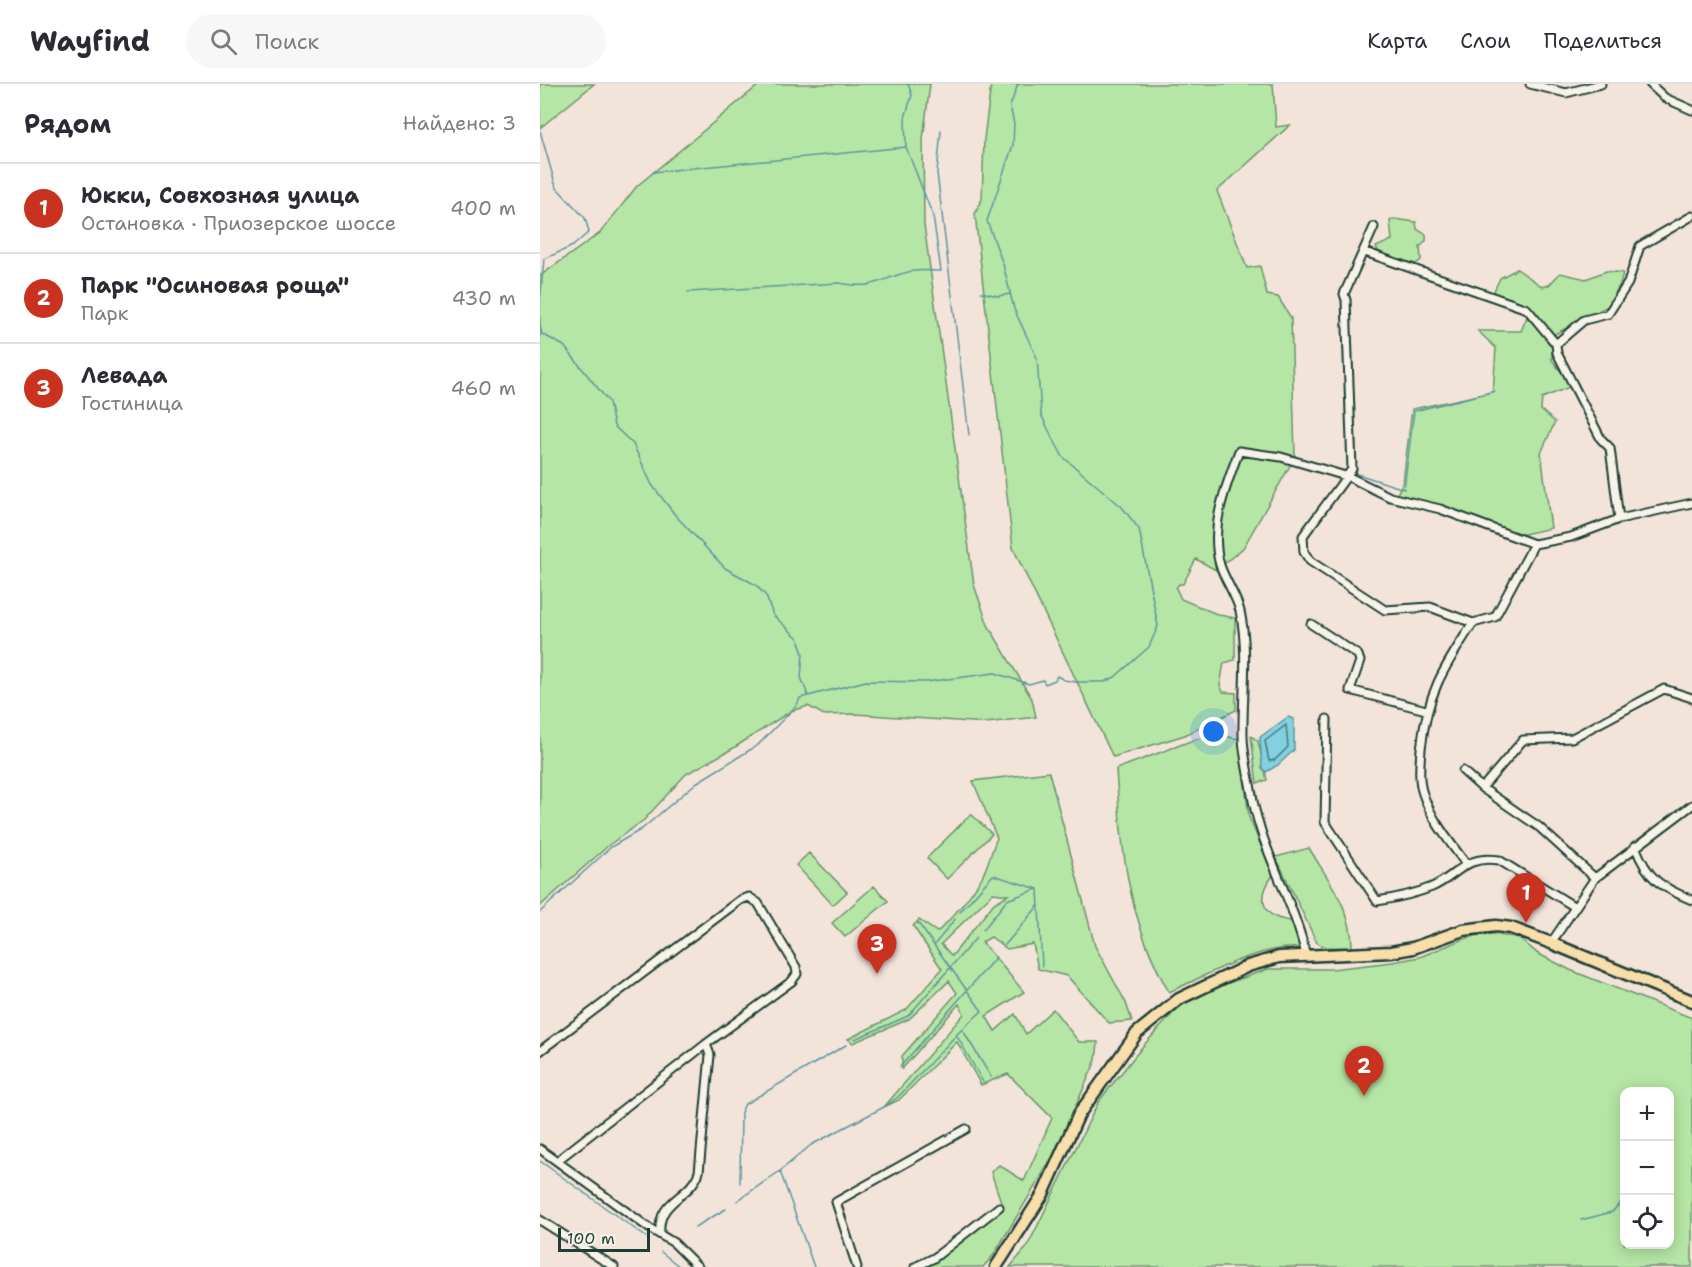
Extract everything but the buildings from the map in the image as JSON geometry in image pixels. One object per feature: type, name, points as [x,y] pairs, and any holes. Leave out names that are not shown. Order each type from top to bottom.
[{"type":"main road","points":[[996,1267],[1042,1194],[1079,1114],[1137,1033],[1179,999],[1230,974],[1272,958],[1391,952],[1463,930],[1489,927],[1511,928],[1692,1001]]},
{"type":"street","points":[[1530,84],[1566,93],[1601,84]]},
{"type":"street","points":[[1650,84],[1665,98],[1692,110]]},
{"type":"street","points":[[1556,344],[1584,320],[1608,314],[1628,283],[1640,246],[1692,216]]},
{"type":"street","points":[[1374,227],[1365,252],[1344,294],[1347,300],[1353,460],[1349,477],[1303,536],[1304,552],[1310,561],[1385,610],[1430,607],[1473,624]]},
{"type":"street","points":[[1365,252],[1527,309],[1556,344],[1557,353],[1600,436],[1610,448],[1619,519]]},
{"type":"street","points":[[1306,955],[1294,911],[1265,844],[1254,803],[1244,740],[1243,641],[1240,610],[1220,567],[1216,547],[1216,528],[1239,451],[1281,457],[1349,477],[1390,497],[1449,512],[1534,544],[1571,537],[1619,519],[1692,503]]},
{"type":"street","points":[[1466,864],[1437,825],[1422,791],[1420,761],[1426,710],[1443,668],[1473,624],[1495,617],[1534,544]]},
{"type":"street","points":[[1311,624],[1358,655],[1360,661],[1350,690],[1426,710]]},
{"type":"street","points":[[1482,788],[1524,740],[1572,738],[1664,689],[1692,698]]},
{"type":"street","points":[[1327,719],[1325,822],[1377,901],[1433,886],[1466,864],[1486,858],[1499,860],[1575,908]]},
{"type":"street","points":[[1463,771],[1482,788],[1539,827],[1595,879]]},
{"type":"street","points":[[1551,943],[1595,879],[1635,846],[1692,805]]},
{"type":"street","points":[[1635,846],[1639,857],[1658,885],[1692,900]]},
{"type":"street","points":[[540,1051],[678,945],[740,900],[749,897],[758,903],[796,967],[797,974],[792,981],[706,1044],[558,1160]]},
{"type":"street","points":[[660,1234],[670,1202],[695,1184],[699,1172],[710,1056],[706,1044]]},
{"type":"street","points":[[857,1267],[837,1202],[966,1129]]},
{"type":"street","points":[[540,1149],[674,1243],[698,1267]]},
{"type":"street","points":[[915,1267],[934,1258],[999,1207]]},
{"type":"street","points":[[540,1220],[614,1267]]},
{"type":"green space","points":[[540,84],[594,84],[540,128]]},
{"type":"green space","points":[[760,84],[930,84],[923,139],[924,225],[974,585],[988,625],[1032,699],[1036,717],[986,723],[855,714],[824,715],[808,706],[791,711],[732,749],[686,774],[644,820],[609,845],[540,906],[540,276],[600,233],[637,186]]},
{"type":"green space","points":[[991,84],[1273,84],[1276,127],[1290,125],[1217,191],[1247,268],[1260,266],[1267,295],[1278,297],[1291,318],[1295,457],[1243,548],[1216,570],[1196,559],[1183,584],[1179,584],[1176,588],[1181,599],[1219,615],[1235,618],[1235,660],[1224,663],[1220,685],[1223,692],[1236,693],[1236,710],[1185,735],[1113,757],[1013,548],[975,214],[982,199],[984,139]]},
{"type":"green space","points":[[1394,219],[1416,222],[1417,229],[1426,235],[1426,241],[1420,247],[1421,260],[1416,264],[1380,254],[1376,247],[1392,240],[1390,221]]},
{"type":"green space","points":[[1517,269],[1543,287],[1549,285],[1560,273],[1586,279],[1606,271],[1623,273],[1620,284],[1608,306],[1555,334],[1550,333],[1528,307],[1493,293],[1500,278]]},
{"type":"green space","points":[[1527,317],[1538,326],[1552,348],[1552,360],[1572,386],[1542,398],[1541,410],[1555,422],[1541,453],[1551,528],[1520,535],[1436,506],[1396,496],[1403,482],[1412,409],[1493,392],[1496,348],[1478,331],[1521,331]]},
{"type":"green space","points":[[1220,735],[1239,739],[1249,817],[1273,875],[1265,892],[1265,906],[1274,916],[1293,921],[1300,948],[1283,948],[1250,956],[1169,992],[1144,938],[1129,884],[1124,857],[1116,769],[1196,739]]},
{"type":"green space","points":[[1251,736],[1258,741],[1267,780],[1257,783]]},
{"type":"green space","points":[[1049,772],[1095,946],[1126,1003],[1132,1021],[1109,1023],[1067,976],[1038,969],[1033,944],[1007,949],[991,937],[982,942],[1024,992],[986,1016],[995,1031],[1015,1014],[1026,1034],[1053,1009],[1079,1042],[1098,1042],[1096,1060],[1054,1155],[993,1256],[983,1267],[923,1267],[936,1260],[1003,1208],[991,1172],[999,1165],[1024,1181],[1052,1118],[1008,1074],[981,1085],[957,1042],[899,1100],[884,1107],[964,1014],[959,1004],[902,1069],[902,1056],[957,993],[949,981],[909,1019],[853,1043],[848,1039],[906,1010],[942,969],[913,926],[919,920],[937,932],[968,898],[986,868],[997,838],[973,781]],"holes":[[[993,893],[1008,895],[994,903],[952,956],[941,944]]]},
{"type":"green space","points":[[971,814],[992,834],[947,879],[927,858]]},
{"type":"green space","points":[[1309,848],[1344,908],[1352,948],[1326,947],[1317,943],[1276,857]]},
{"type":"green space","points":[[809,853],[847,892],[833,905],[796,865]]},
{"type":"green space","points":[[874,886],[888,901],[845,937],[832,923]]},
{"type":"green space","points":[[1482,934],[1518,937],[1537,953],[1570,970],[1692,1018],[1692,1267],[1010,1267],[1027,1247],[1099,1101],[1143,1046],[1175,1011],[1195,995],[1268,969],[1332,969],[1420,957]]},
{"type":"water","points":[[1288,717],[1294,719],[1294,750],[1278,765],[1266,772],[1262,768],[1260,737]]},
{"type":"waterway","points":[[688,292],[839,283],[868,285],[912,271],[941,271],[933,216],[906,147],[905,118],[912,95],[908,84]]},
{"type":"waterway","points":[[540,912],[611,847],[642,829],[696,783],[758,745],[797,705],[800,698],[866,681],[925,682],[995,673],[1029,684],[1043,680],[1045,684],[1055,680],[1057,676],[1076,682],[1104,682],[1115,677],[1149,647],[1158,626],[1139,529],[1122,507],[1063,457],[1049,431],[1041,414],[1037,358],[1014,309],[1003,264],[987,221],[1013,145],[1014,124],[1010,106],[1018,84]]},
{"type":"waterway","points":[[941,130],[937,173],[969,435]]},
{"type":"waterway","points":[[540,131],[556,187],[585,218],[589,232],[573,246],[544,259],[540,302]]},
{"type":"waterway","points":[[653,172],[906,147]]},
{"type":"waterway","points":[[981,292],[998,296],[1010,294]]},
{"type":"waterway","points":[[540,326],[542,334],[564,346],[609,402],[614,426],[633,444],[652,485],[676,516],[725,568],[756,585],[766,596],[773,615],[798,638],[803,654],[801,677],[808,696]]},
{"type":"waterway","points":[[1354,473],[1404,489],[1414,411],[1495,391]]},
{"type":"waterway","points":[[960,912],[993,875],[1038,889],[1042,966]]},
{"type":"waterway","points":[[983,930],[1007,900],[1037,889]]},
{"type":"waterway","points":[[1005,945],[1039,905]]},
{"type":"waterway","points":[[935,944],[955,919]]},
{"type":"waterway","points":[[918,923],[982,1011],[962,1029],[991,1077]]},
{"type":"waterway","points":[[855,1039],[908,1016],[976,938]]},
{"type":"waterway","points":[[900,1067],[996,957]]},
{"type":"waterway","points":[[814,1267],[780,1171],[811,1145],[884,1107],[898,1097],[962,1029]]},
{"type":"waterway","points":[[957,1036],[983,1082]]},
{"type":"waterway","points":[[740,1183],[741,1112],[745,1104],[846,1045]]},
{"type":"waterway","points":[[540,1161],[646,1237]]},
{"type":"waterway","points":[[737,1201],[780,1171]]},
{"type":"waterway","points":[[1581,1220],[1612,1212],[1620,1203]]},
{"type":"waterway","points":[[695,1227],[726,1209]]},
{"type":"waterway","points":[[661,1252],[680,1267]]},
{"type":"place","name":"Юкки, Совхозная улица","points":[[1526,923]]},
{"type":"place","name":"Левада","points":[[877,974]]},
{"type":"place","name":"Парк \"Осиновая роща\"","points":[[1364,1096]]}]
